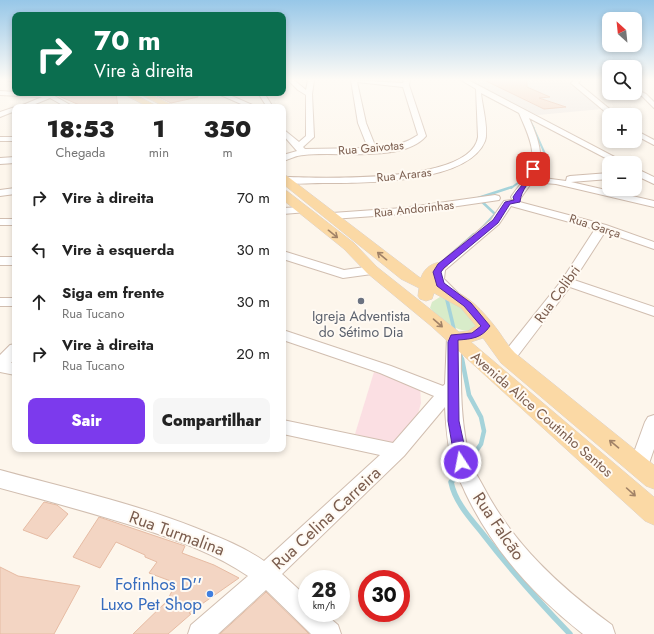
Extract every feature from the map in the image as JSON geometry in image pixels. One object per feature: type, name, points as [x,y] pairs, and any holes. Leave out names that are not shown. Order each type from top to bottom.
[{"type":"main road","points":[[286,180],[406,276],[433,274],[423,307]]},
{"type":"main road","name":"Avenida Alice Coutinho Santos","points":[[286,197],[300,210],[349,246],[372,270],[423,307],[454,338],[654,513]]},
{"type":"main road","name":"Avenida Alice Coutinho Santos","points":[[433,274],[452,294],[468,304],[486,326],[494,342],[508,358],[647,472]]},
{"type":"main road","points":[[423,307],[433,297],[441,294],[452,294]]},
{"type":"main road","points":[[454,338],[474,336],[486,326]]},
{"type":"street","points":[[0,115],[12,110]]},
{"type":"street","points":[[286,134],[300,149],[310,137],[309,110]]},
{"type":"street","points":[[360,110],[362,123],[373,150]]},
{"type":"street","name":"Rua Gaivotas","points":[[286,156],[300,149],[373,150],[408,146],[418,141],[422,136],[414,110]]},
{"type":"street","name":"Rua Araras","points":[[286,179],[386,178],[419,176],[439,171],[462,162],[474,153],[481,141],[479,110]]},
{"type":"street","points":[[516,110],[545,122],[609,156]]},
{"type":"street","points":[[433,274],[495,222],[512,199],[530,179],[537,158],[536,143],[522,113]]},
{"type":"street","points":[[642,136],[654,143]]},
{"type":"street","points":[[0,139],[12,139]]},
{"type":"street","points":[[0,161],[12,160]]},
{"type":"street","points":[[642,175],[654,181]]},
{"type":"street","points":[[556,181],[602,177]]},
{"type":"street","points":[[530,179],[556,181],[654,204]]},
{"type":"street","points":[[0,193],[12,191]]},
{"type":"street","name":"Rua Andorinhas","points":[[332,216],[403,211],[461,204],[495,198],[498,194],[505,193],[512,199]]},
{"type":"street","name":"Rua Garça","points":[[512,199],[536,208],[602,227],[654,246]]},
{"type":"street","points":[[286,206],[300,210]]},
{"type":"street","points":[[286,211],[300,210]]},
{"type":"street","points":[[0,222],[12,222]]},
{"type":"street","name":"Rua Colibri","points":[[508,358],[567,282],[602,227]]},
{"type":"street","points":[[286,256],[343,274],[372,270]]},
{"type":"street","points":[[0,261],[12,261]]},
{"type":"street","points":[[433,274],[437,272],[438,280],[452,294]]},
{"type":"street","points":[[567,282],[654,312]]},
{"type":"street","points":[[0,302],[12,302]]},
{"type":"street","points":[[286,336],[425,385],[449,390]]},
{"type":"street","name":"Rua Falcão","points":[[454,338],[449,390],[461,462],[478,500],[493,524],[525,565],[562,602],[603,634]]},
{"type":"street","points":[[12,352],[0,365],[12,368]]},
{"type":"street","name":"Rua Celina Carreira","points":[[200,634],[266,575],[397,451],[449,390]]},
{"type":"street","points":[[647,472],[654,422]]},
{"type":"street","points":[[286,428],[397,451]]},
{"type":"street","name":"Rua Turmalina","points":[[0,478],[104,507],[173,529],[235,554],[266,575],[329,634]]},
{"type":"shaded area","points":[[522,110],[596,110],[538,115]]},
{"type":"shaded area","points":[[374,372],[420,386],[421,403],[416,421],[394,444],[355,434]]},
{"type":"green space","points":[[440,297],[458,302],[477,324],[473,329],[467,331],[460,330],[439,317],[430,308],[432,302]]},
{"type":"building","points":[[44,502],[57,505],[68,514],[47,539],[23,530]]},
{"type":"building","points":[[99,517],[185,546],[182,553],[214,565],[239,578],[189,613],[191,614],[168,634],[133,634],[167,601],[176,583],[149,573],[157,562],[116,542],[100,568],[73,557]]},
{"type":"building","points":[[0,567],[18,576],[80,586],[54,634],[0,634]]},
{"type":"building","points":[[266,592],[309,634],[220,634]]},
{"type":"waterway","points":[[531,122],[534,128]]},
{"type":"waterway","points":[[511,188],[522,180],[541,175],[545,154],[533,127]]},
{"type":"waterway","points":[[481,229],[495,214],[478,198],[512,187]]},
{"type":"waterway","points":[[440,264],[474,234]]},
{"type":"waterway","points":[[446,296],[455,333]]},
{"type":"waterway","points":[[460,351],[462,360]]},
{"type":"waterway","points":[[462,359],[469,395],[481,417],[484,431],[481,444],[467,464]]},
{"type":"waterway","points":[[452,481],[459,473]]},
{"type":"waterway","points":[[452,481],[453,489],[459,503],[468,516],[525,585],[570,634]]},
{"type":"place","name":"Igreja Adventista do Sétimo Dia","points":[[361,301]]},
{"type":"place","name":"Fofinhos D'' Luxo Pet Shop","points":[[210,594]]},
{"type":"route","points":[[461,462],[454,421],[453,342],[454,338],[474,336],[486,326],[468,304],[440,284],[437,272],[441,266],[495,222],[508,203],[517,201],[516,197],[521,188],[530,179],[533,169]]}]
